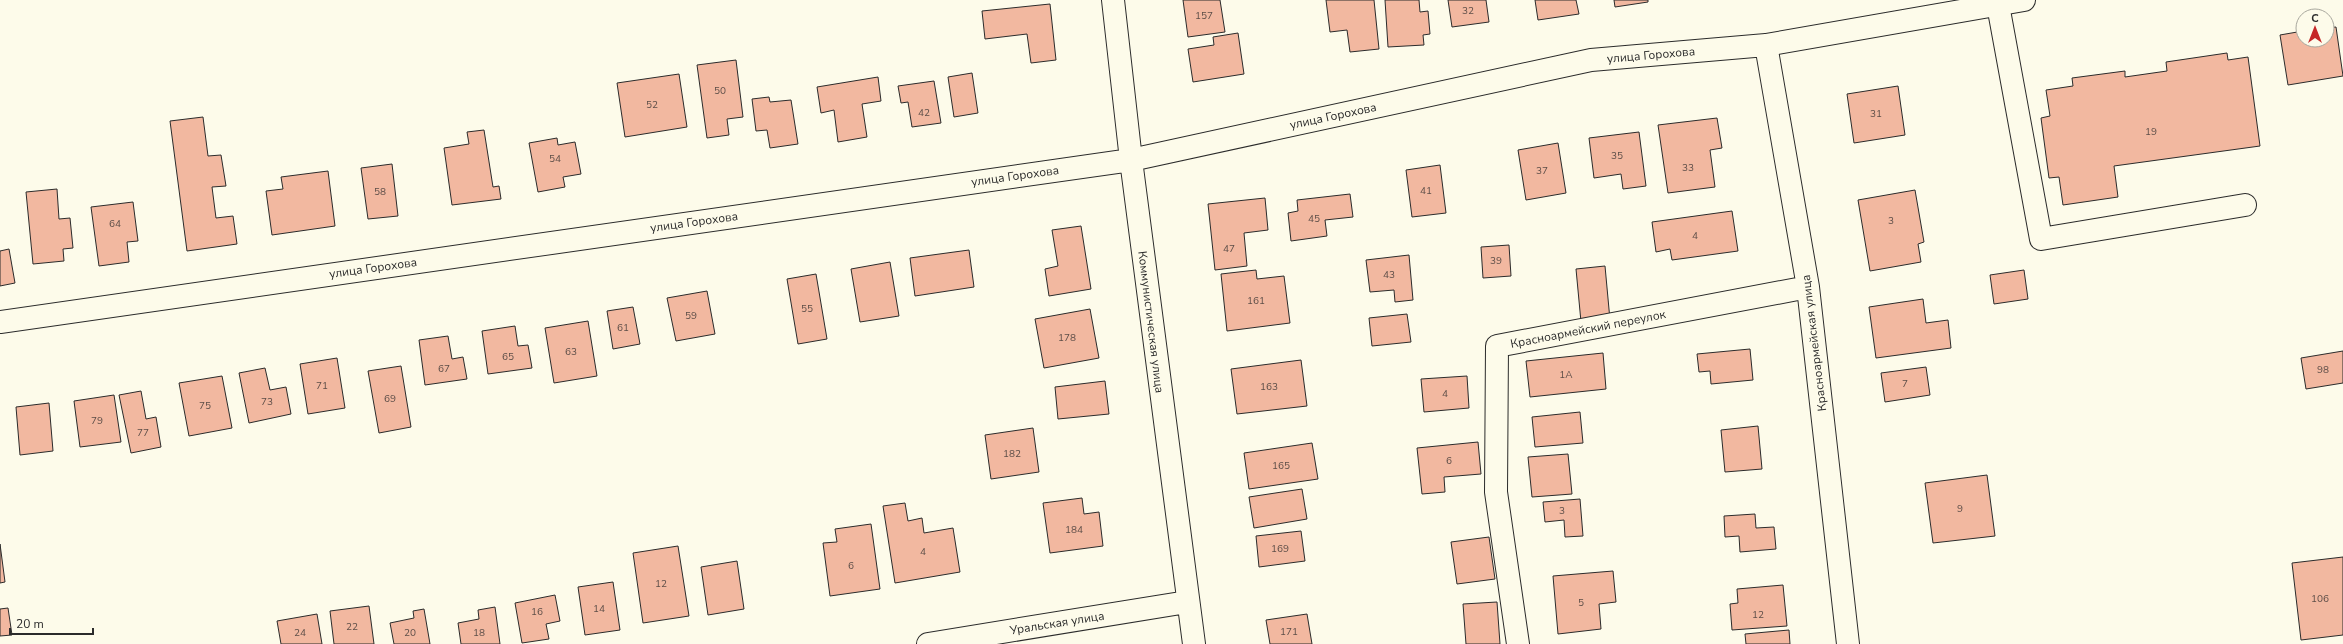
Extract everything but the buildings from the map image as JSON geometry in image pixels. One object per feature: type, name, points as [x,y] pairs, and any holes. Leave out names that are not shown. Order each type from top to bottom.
[{"type":"street","name":"Коммунистическая улица","points":[[1114,0],[1131,160],[1187,602],[1194,644]]},
{"type":"street","name":"улица Горохова","points":[[0,322],[1131,160],[1591,60],[1766,44],[2024,0]]},
{"type":"street","points":[[1998,5],[2041,239],[2245,205]]},
{"type":"street","name":"Красноармейская улица","points":[[1766,44],[1808,287],[1848,644]]},
{"type":"street","name":"Красноармейский переулок","points":[[1518,644],[1496,492],[1497,346],[1808,287]]},
{"type":"street","name":"Уральская улица","points":[[928,644],[1187,602]]}]
